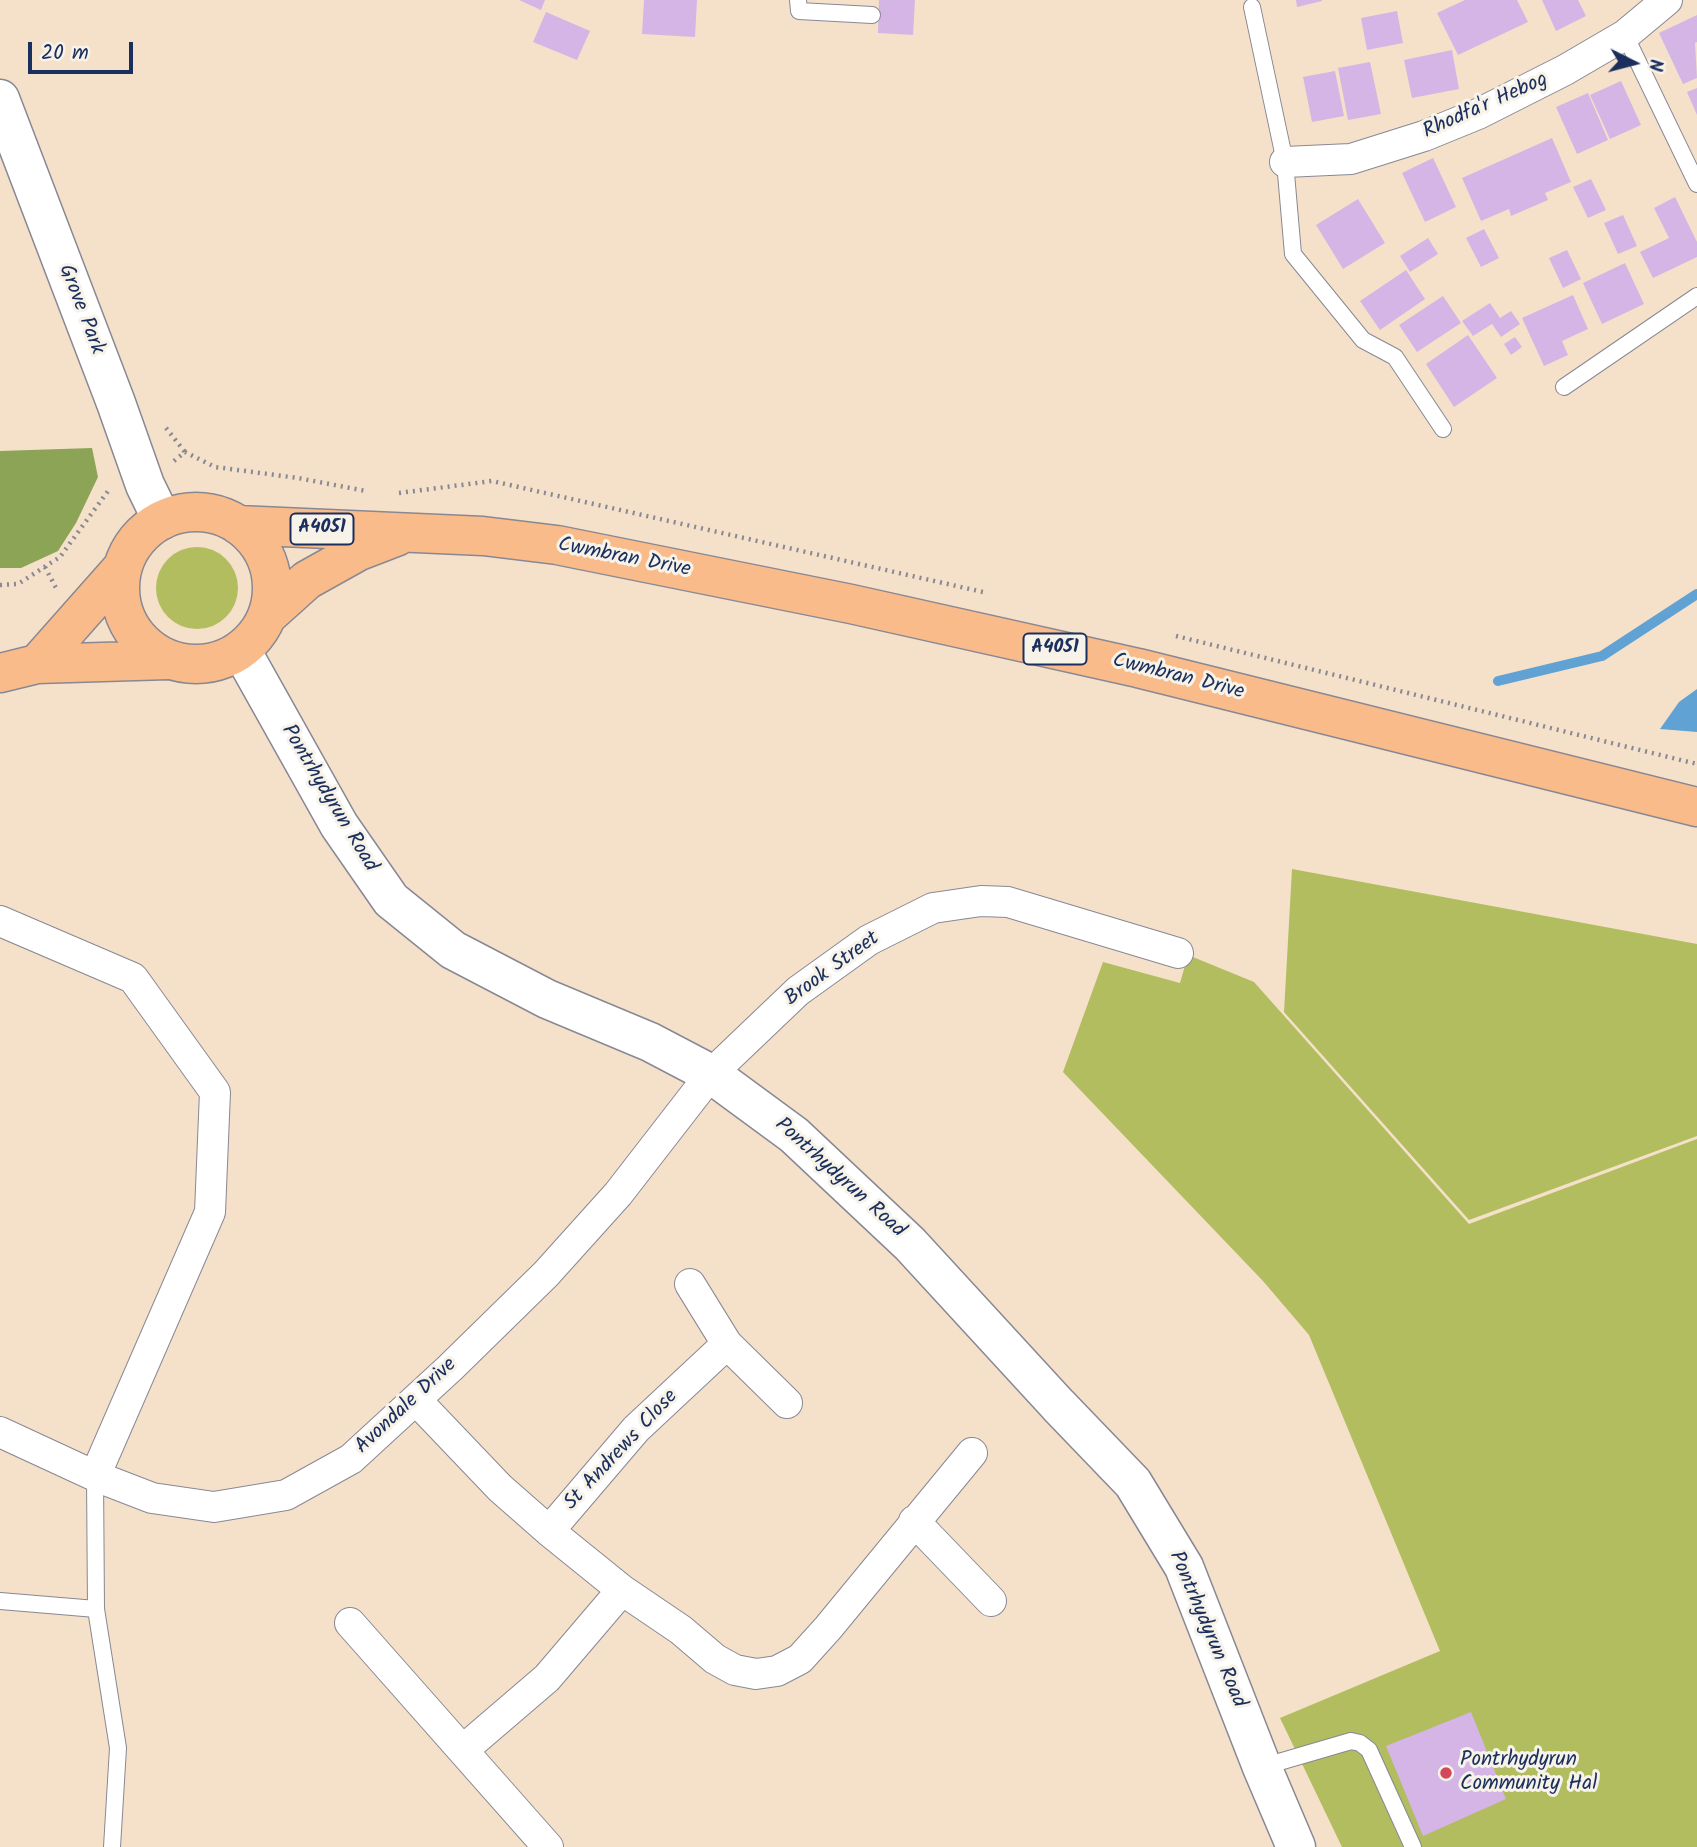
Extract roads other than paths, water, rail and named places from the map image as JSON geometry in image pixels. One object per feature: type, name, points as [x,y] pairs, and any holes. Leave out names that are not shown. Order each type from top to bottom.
[{"type":"main road","points":[[0,673],[37,664],[168,660],[193,665],[218,662],[241,650],[257,635],[268,615],[272,595],[271,575],[265,555],[239,525],[220,516],[201,512],[162,520],[137,540],[122,568],[37,664]]},
{"type":"main road","name":"A4051","points":[[239,525],[406,533]]},
{"type":"main road","name":"A4051","points":[[268,615],[307,580],[359,551],[406,533]]},
{"type":"main road","name":"Cwmbran Drive","points":[[406,533],[483,536],[557,545],[851,604],[1138,668],[1697,807]]},
{"type":"main road","points":[[122,568],[120,596],[128,623],[145,645],[168,660]]},
{"type":"street","name":"Rhodfa'r Hebog","points":[[1286,162],[1351,159],[1424,136],[1478,114],[1565,71],[1625,35],[1667,0]]},
{"type":"street","name":"Grove Park","points":[[0,99],[145,485],[162,520]]},
{"type":"street","name":"Pontrhydyrun Road","points":[[241,650],[339,825],[391,900],[453,950],[547,999],[650,1042],[711,1074],[794,1135],[910,1244],[1133,1483],[1184,1567],[1262,1768],[1296,1847]]},
{"type":"street","name":"Brook Street","points":[[711,1074],[798,991],[869,940],[933,908],[981,901],[1008,902],[1178,953]]},
{"type":"street","points":[[0,922],[133,978],[215,1092],[209,1212],[95,1476]]},
{"type":"street","name":"Avondale Drive","points":[[0,1432],[95,1476],[152,1498],[214,1507],[286,1495],[351,1459],[546,1274],[618,1194],[711,1074]]},
{"type":"street","points":[[690,1284],[727,1344],[787,1403]]},
{"type":"street","name":"St Andrews Close","points":[[549,1531],[636,1429],[727,1344]]},
{"type":"street","name":"St Andrews Close","points":[[416,1400],[500,1489],[622,1590],[681,1630],[715,1659],[735,1670],[756,1674],[776,1671],[800,1659],[972,1453]]},
{"type":"street","points":[[914,1521],[991,1601]]},
{"type":"street","points":[[463,1750],[547,1678],[622,1590]]},
{"type":"street","points":[[350,1623],[548,1847]]},
{"type":"lane","points":[[798,0],[799,11],[872,15]]},
{"type":"lane","points":[[1252,7],[1286,162],[1293,254],[1363,340],[1395,357],[1443,429]]},
{"type":"lane","points":[[1625,35],[1697,184]]},
{"type":"lane","points":[[1564,387],[1697,296]]},
{"type":"lane","points":[[95,1476],[96,1609],[118,1748],[112,1847]]},
{"type":"lane","points":[[0,1601],[96,1609]]},
{"type":"lane","points":[[1262,1768],[1351,1741],[1360,1742],[1369,1750],[1413,1847]]},
{"type":"water","points":[[1697,689],[1697,732],[1660,729],[1679,702]]},
{"type":"waterway","points":[[1498,681],[1602,656],[1697,594]]},
{"type":"place","name":"Pontrhydyrun Community Hal","points":[[1446,1773]]}]
